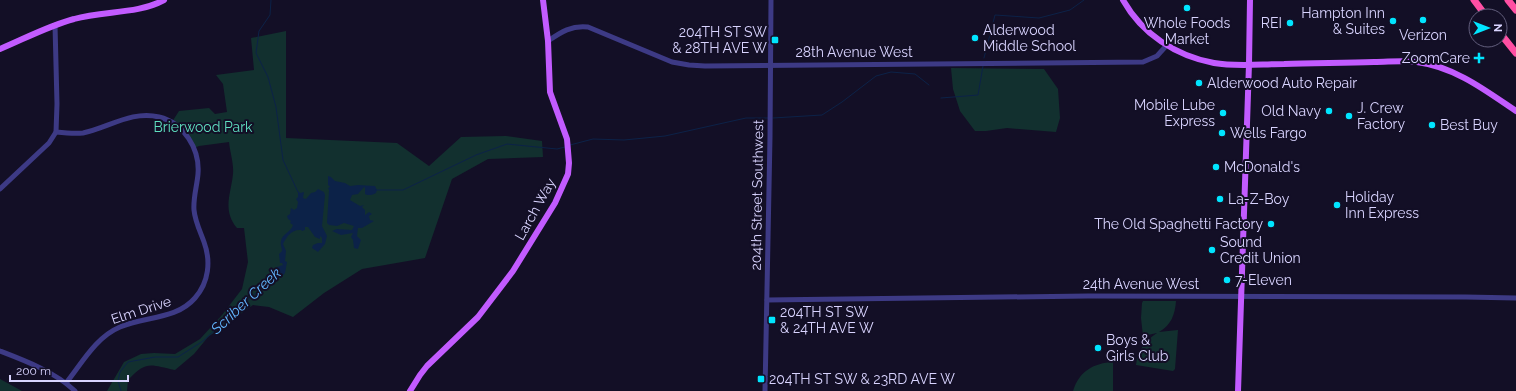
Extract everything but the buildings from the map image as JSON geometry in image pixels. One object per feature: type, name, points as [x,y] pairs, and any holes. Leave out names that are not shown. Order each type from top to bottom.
[{"type":"highway","points":[[1508,0],[1516,10]]},
{"type":"highway","points":[[1508,43],[1516,53]]},
{"type":"main road","points":[[0,49],[55,25],[86,16],[140,9],[164,0]]},
{"type":"main road","name":"Larch Way","points":[[410,391],[426,366],[478,318],[509,277],[555,203],[565,182],[569,163],[569,150],[550,92],[548,41],[543,0]]},
{"type":"main road","points":[[1123,0],[1133,17],[1166,46],[1195,58],[1214,63],[1249,64],[1420,63],[1442,67],[1462,76],[1516,111]]},
{"type":"main road","points":[[1238,391],[1250,0]]},
{"type":"street","name":"204th Street Southwest","points":[[765,391],[771,0]]},
{"type":"street","points":[[0,189],[49,143],[56,132],[57,104],[55,25]]},
{"type":"street","name":"28th Avenue West","points":[[548,41],[562,32],[580,26],[588,27],[679,64],[705,66],[1143,62],[1157,56],[1166,46]]},
{"type":"street","name":"Elm Drive","points":[[56,132],[70,134],[83,132],[128,118],[144,115],[164,119],[178,127],[192,142],[198,161],[194,210],[207,250],[208,265],[206,280],[196,298],[188,305],[179,311],[127,324],[111,332],[93,348],[66,383]]},
{"type":"street","name":"24th Avenue West","points":[[767,300],[940,297],[1241,296],[1466,296],[1516,298]]},
{"type":"street","points":[[0,351],[24,361],[66,383],[75,391]]},
{"type":"green space","name":"Brierwood Park","points":[[286,31],[286,138],[397,143],[429,166],[461,137],[506,136],[542,141],[543,157],[488,159],[452,179],[425,258],[362,269],[324,293],[293,317],[269,307],[253,305],[208,337],[194,354],[175,370],[154,366],[145,367],[140,369],[128,380],[127,391],[107,391],[124,362],[141,354],[175,354],[200,339],[222,315],[242,289],[248,262],[244,228],[237,228],[230,215],[229,202],[233,170],[229,142],[194,148],[191,142],[172,122],[179,111],[209,108],[215,114],[227,112],[223,84],[216,75],[254,70],[251,38]]},
{"type":"green space","points":[[951,68],[1044,69],[1058,89],[1060,118],[1056,132],[1007,128],[975,131],[960,111],[953,89]]},
{"type":"green space","points":[[1143,301],[1176,301],[1172,319],[1167,326],[1159,332],[1178,330],[1175,369],[1173,371],[1136,365],[1138,355],[1142,347],[1157,333],[1143,336],[1141,318]]},
{"type":"green space","points":[[1113,362],[1113,391],[1073,391],[1079,378],[1088,369],[1100,364]]},
{"type":"green space","points":[[0,379],[22,391],[0,391]]},
{"type":"water","points":[[328,176],[335,181],[345,183],[350,186],[375,186],[377,190],[375,194],[368,195],[365,194],[364,187],[358,194],[352,195],[350,200],[360,206],[364,205],[362,207],[365,210],[365,215],[369,212],[372,214],[369,216],[370,220],[374,221],[362,228],[358,228],[357,236],[361,240],[358,249],[354,248],[351,237],[353,233],[341,235],[332,231],[337,229],[352,230],[354,226],[344,223],[337,226],[329,225],[327,223],[328,188],[330,187],[328,185]]},
{"type":"water","points":[[318,189],[324,192],[325,195],[322,226],[327,236],[325,244],[318,252],[312,248],[313,245],[322,243],[322,238],[320,236],[320,239],[315,237],[308,227],[305,227],[305,230],[298,230],[290,234],[283,244],[286,251],[285,261],[287,262],[285,273],[281,278],[275,273],[277,267],[283,265],[280,263],[279,254],[282,251],[281,241],[293,225],[290,223],[291,221],[287,216],[290,214],[291,208],[294,210],[297,208],[298,202],[296,199],[298,197],[298,191],[300,193],[304,192],[303,198],[306,199],[311,193]]},
{"type":"waterway","name":"Scriber Creek","points":[[271,0],[270,15],[259,31],[256,53],[268,77],[276,107],[283,160],[298,192]]},
{"type":"waterway","points":[[984,58],[995,15],[1039,18],[1070,10],[1084,0]]},
{"type":"waterway","points":[[941,98],[978,95],[983,66]]},
{"type":"waterway","points":[[773,118],[822,115],[876,76],[891,72],[915,74],[929,85]]},
{"type":"waterway","points":[[570,145],[593,139],[624,140],[665,136],[746,118],[768,118]]},
{"type":"waterway","points":[[376,190],[403,190],[476,155],[507,144],[557,149],[565,147]]},
{"type":"waterway","name":"Scriber Creek","points":[[121,391],[118,381],[120,372],[128,362],[155,357],[178,357],[203,341],[278,273]]},
{"type":"place","name":"Whole Foods Market","points":[[1187,8]]},
{"type":"place","name":"Verizon","points":[[1423,20]]},
{"type":"place","name":"Hampton Inn & Suites","points":[[1393,21]]},
{"type":"place","name":"REI","points":[[1290,23]]},
{"type":"place","name":"Alderwood Middle School","points":[[975,38]]},
{"type":"place","name":"204TH ST SW & 28TH AVE W","points":[[775,40]]},
{"type":"place","name":"ZoomCare","points":[[1479,58]]},
{"type":"place","name":"Alderwood Auto Repair","points":[[1199,83]]},
{"type":"place","name":"Old Navy","points":[[1329,111]]},
{"type":"place","name":"Mobile Lube Express","points":[[1223,113]]},
{"type":"place","name":"J. Crew Factory","points":[[1349,116]]},
{"type":"place","name":"Best Buy","points":[[1432,125]]},
{"type":"place","name":"Wells Fargo","points":[[1222,133]]},
{"type":"place","name":"McDonald's","points":[[1216,167]]},
{"type":"place","name":"La-Z-Boy","points":[[1220,199]]},
{"type":"place","name":"Holiday Inn Express","points":[[1337,205]]},
{"type":"place","name":"The Old Spaghetti Factory","points":[[1271,224]]},
{"type":"place","name":"Sound Credit Union","points":[[1212,250]]},
{"type":"place","name":"7-Eleven","points":[[1227,280]]},
{"type":"place","name":"204TH ST SW & 24TH AVE W","points":[[772,320]]},
{"type":"place","name":"Boys & Girls Club","points":[[1098,348]]},
{"type":"place","name":"204TH ST SW & 23RD AVE W","points":[[761,379]]}]
